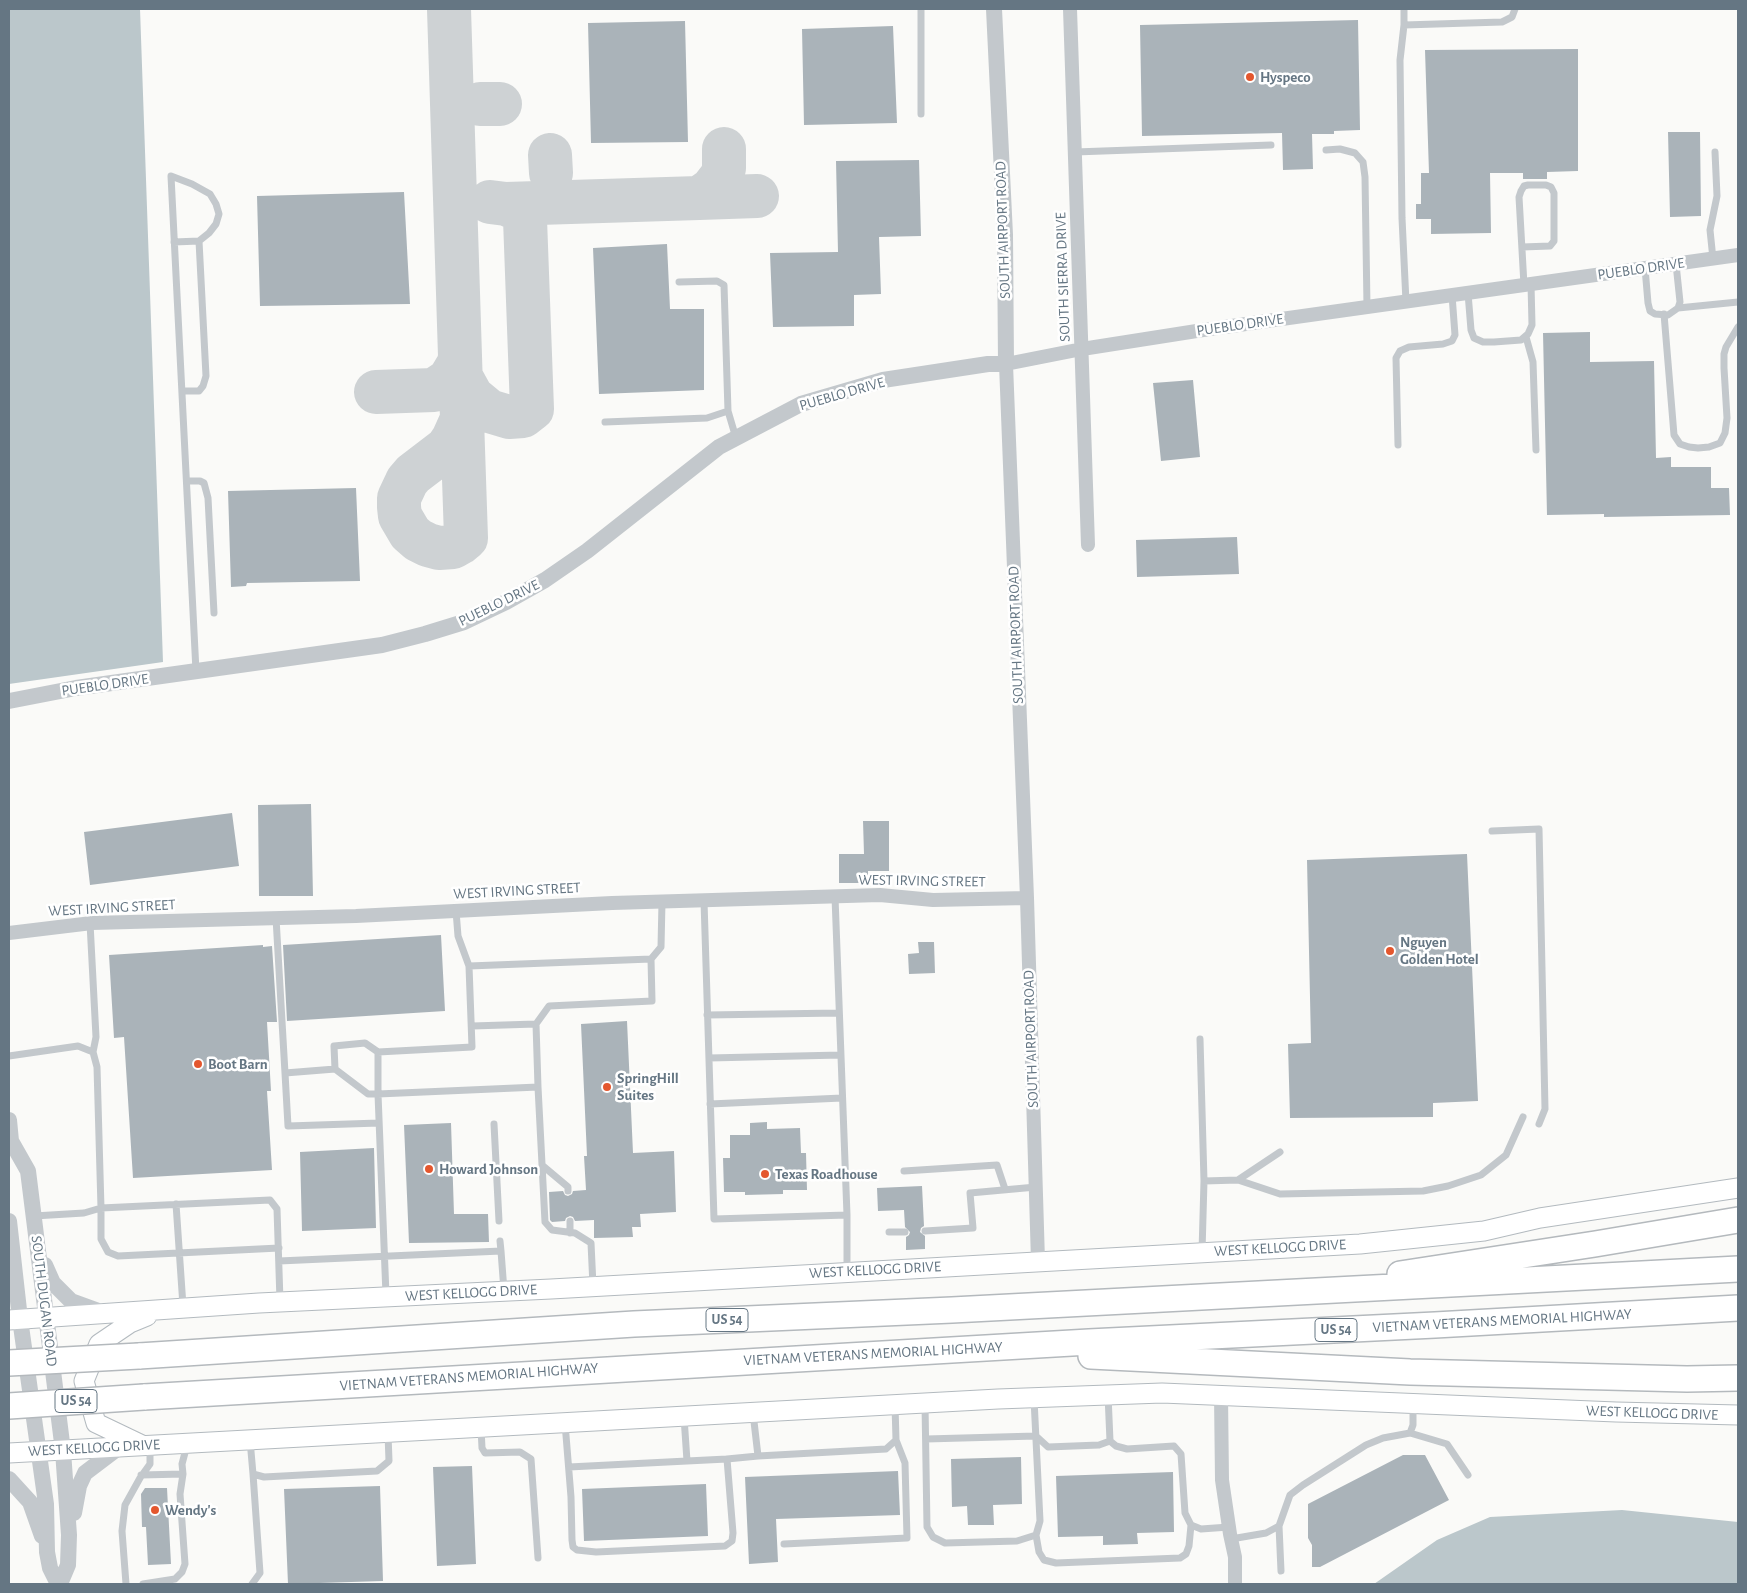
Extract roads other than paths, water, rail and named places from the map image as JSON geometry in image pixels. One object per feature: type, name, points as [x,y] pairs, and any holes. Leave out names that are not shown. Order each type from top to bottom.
[{"type":"highway","points":[[1317,1291],[1421,1270],[1738,1220]]},
{"type":"highway","name":"US 54","points":[[9,1363],[634,1324],[952,1310],[1738,1269]]},
{"type":"highway","name":"VIETNAM VETERANS MEMORIAL HIGHWAY","points":[[9,1406],[933,1350],[1738,1308]]},
{"type":"highway","points":[[933,1350],[1151,1358],[1410,1372],[1688,1379],[1738,1378]]},
{"type":"highway","points":[[1688,1379],[1738,1384]]},
{"type":"main road","name":"WEST KELLOGG DRIVE","points":[[14,1320],[280,1302],[593,1287],[1360,1244],[1484,1231],[1540,1218],[1738,1188]]},
{"type":"main road","points":[[148,1446],[96,1423],[84,1381],[99,1344],[130,1323],[159,1311]]},
{"type":"main road","name":"WEST KELLOGG DRIVE","points":[[9,1453],[895,1405],[1162,1393],[1413,1402],[1616,1412],[1738,1415]]},
{"type":"street","name":"SOUTH AIRPORT ROAD","points":[[994,9],[1005,235],[1006,364],[1037,1187],[1038,1261]]},
{"type":"street","name":"SOUTH SIERRA DRIVE","points":[[1070,9],[1088,545]]},
{"type":"street","name":"PUEBLO DRIVE","points":[[9,701],[76,688],[382,645],[464,622],[506,602],[545,580],[587,551],[719,448],[736,438],[801,404],[883,380],[988,364],[1006,364],[1082,349],[1367,307],[1738,255]]},
{"type":"street","name":"WEST IRVING STREET","points":[[9,933],[90,923],[276,918],[612,903],[880,895],[933,900],[1026,898]]},
{"type":"street","name":"SOUTH DUGAN ROAD","points":[[9,1120],[10,1146],[28,1171],[63,1451],[69,1535],[68,1566],[59,1584]]},
{"type":"street","name":"SOUTH DUGAN ROAD","points":[[9,1226],[14,1320],[46,1504],[47,1552],[50,1568],[59,1584]]},
{"type":"street","points":[[37,1247],[52,1283],[60,1292],[71,1301],[108,1314]]},
{"type":"street","points":[[1221,1395],[1222,1480],[1235,1557],[1235,1584]]},
{"type":"street","points":[[69,1535],[79,1486],[85,1473],[118,1448]]},
{"type":"street","points":[[9,1479],[30,1502],[47,1552]]},
{"type":"lane","points":[[921,9],[921,114]]},
{"type":"lane","points":[[1404,9],[1400,60],[1402,218],[1406,302]]},
{"type":"lane","points":[[1404,25],[1502,22],[1512,17],[1515,9]]},
{"type":"lane","points":[[1075,152],[1271,145]]},
{"type":"lane","points":[[1326,150],[1340,149],[1354,153],[1363,162],[1365,177],[1367,307]]},
{"type":"lane","points":[[1713,259],[1710,230],[1718,196],[1715,152]]},
{"type":"lane","points":[[174,242],[199,241],[216,224],[219,214],[210,194],[192,184],[171,176],[174,242],[187,481],[196,672]]},
{"type":"lane","points":[[1468,293],[1471,330],[1474,338],[1482,342],[1494,342],[1521,340],[1526,337],[1532,325],[1522,248],[1519,197],[1524,186],[1546,185],[1551,187],[1554,193],[1554,241],[1550,246],[1522,248]]},
{"type":"lane","points":[[182,391],[199,391],[203,386],[206,376],[199,241]]},
{"type":"lane","points":[[1676,264],[1681,297],[1678,308]]},
{"type":"lane","points":[[1645,268],[1648,303],[1650,311],[1656,314],[1668,315],[1678,308],[1738,304]]},
{"type":"lane","points":[[679,282],[717,281],[724,285],[728,411],[736,438]]},
{"type":"lane","points":[[1398,445],[1396,358],[1400,351],[1409,347],[1443,344],[1452,341],[1455,335],[1452,295]]},
{"type":"lane","points":[[1664,314],[1674,435],[1680,444],[1698,448],[1709,447],[1720,442],[1725,433],[1727,418],[1724,368],[1726,347],[1738,327]]},
{"type":"lane","points":[[1526,337],[1533,362],[1536,450]]},
{"type":"lane","points":[[605,422],[707,418],[728,411]]},
{"type":"lane","points":[[187,481],[200,480],[204,484],[208,498],[214,613]]},
{"type":"lane","points":[[1492,831],[1539,830],[1545,1109],[1539,1124]]},
{"type":"lane","points":[[835,896],[847,1272]]},
{"type":"lane","points":[[704,901],[714,1219],[846,1215]]},
{"type":"lane","points":[[593,1287],[591,1243],[575,1233],[552,1230],[546,1222],[536,1024],[549,1006],[652,1001],[651,959],[661,947],[662,902]]},
{"type":"lane","points":[[335,1070],[334,1046],[365,1043],[378,1052],[472,1048],[469,966],[458,936],[456,911]]},
{"type":"lane","points":[[276,918],[288,1126],[379,1127]]},
{"type":"lane","points":[[90,923],[96,1037],[93,1052],[97,1066],[101,1239],[108,1252],[118,1256],[278,1248]]},
{"type":"lane","points":[[469,966],[651,959]]},
{"type":"lane","points":[[707,1015],[839,1013]]},
{"type":"lane","points":[[472,1026],[536,1024]]},
{"type":"lane","points":[[1200,1039],[1204,1181],[1202,1252]]},
{"type":"lane","points":[[9,1056],[78,1046],[93,1052]]},
{"type":"lane","points":[[378,1052],[386,1297]]},
{"type":"lane","points":[[709,1058],[841,1055]]},
{"type":"lane","points":[[285,1072],[335,1070],[368,1094],[538,1087]]},
{"type":"lane","points":[[710,1104],[842,1098]]},
{"type":"lane","points":[[1204,1181],[1238,1180],[1280,1194],[1423,1191],[1448,1186],[1481,1174],[1506,1155],[1523,1117]]},
{"type":"lane","points":[[494,1124],[499,1221]]},
{"type":"lane","points":[[1238,1180],[1280,1152]]},
{"type":"lane","points":[[904,1172],[996,1165],[1005,1189]]},
{"type":"lane","points":[[543,1166],[568,1187],[568,1191]]},
{"type":"lane","points":[[924,1230],[973,1228],[970,1193],[1037,1187]]},
{"type":"lane","points":[[34,1216],[84,1213],[101,1208],[270,1200],[277,1209],[280,1302]]},
{"type":"lane","points":[[176,1204],[184,1309]]},
{"type":"lane","points":[[570,1221],[570,1233]]},
{"type":"lane","points":[[889,1232],[906,1232]]},
{"type":"lane","points":[[500,1242],[504,1291]]},
{"type":"lane","points":[[279,1261],[501,1251]]},
{"type":"lane","points":[[1034,1398],[1040,1521],[1036,1535],[1039,1552],[1044,1560],[1056,1563],[1180,1558],[1186,1554],[1189,1546],[1190,1525],[1185,1513],[1182,1454],[1174,1446],[1127,1449],[1116,1446],[1110,1440],[1108,1395]]},
{"type":"lane","points":[[1410,1433],[1413,1426],[1413,1402]]},
{"type":"lane","points":[[925,1404],[927,1527],[933,1537],[945,1543],[1017,1541],[1036,1535]]},
{"type":"lane","points":[[784,1544],[907,1538],[905,1463],[896,1440],[895,1405]]},
{"type":"lane","points":[[753,1413],[758,1456]]},
{"type":"lane","points":[[684,1416],[687,1461]]},
{"type":"lane","points":[[566,1423],[572,1540],[573,1547],[576,1550],[596,1552],[725,1546],[732,1541],[733,1534],[727,1460]]},
{"type":"lane","points":[[481,1427],[482,1448],[485,1453],[520,1452],[532,1459],[538,1558]]},
{"type":"lane","points":[[253,1474],[264,1477],[378,1471],[389,1461],[388,1433]]},
{"type":"lane","points":[[1281,1571],[1279,1526],[1290,1495],[1366,1445],[1383,1438],[1410,1433],[1447,1444],[1468,1475]]},
{"type":"lane","points":[[926,1439],[1036,1436],[1048,1447],[1099,1445],[1110,1440]]},
{"type":"lane","points":[[250,1440],[260,1573],[252,1584]]},
{"type":"lane","points":[[569,1467],[727,1460],[758,1456],[886,1449],[896,1440]]},
{"type":"lane","points":[[142,1584],[175,1579],[182,1572],[185,1564],[180,1494],[183,1474],[182,1464],[187,1443]]},
{"type":"lane","points":[[126,1584],[122,1531],[126,1505],[141,1475],[150,1464],[148,1446]]},
{"type":"lane","points":[[141,1475],[183,1474]]},
{"type":"lane","points":[[1190,1525],[1201,1529],[1230,1533],[1266,1533],[1279,1526]]},
{"type":"place","name":"Hyspeco","points":[[1250,77]]},
{"type":"place","name":"Nguyen Golden Hotel","points":[[1390,951]]},
{"type":"place","name":"Boot Barn","points":[[198,1064]]},
{"type":"place","name":"SpringHill Suites","points":[[607,1087]]},
{"type":"place","name":"Howard Johnson","points":[[429,1169]]},
{"type":"place","name":"Texas Roadhouse","points":[[765,1174]]},
{"type":"place","name":"Wendy's","points":[[155,1510]]}]
